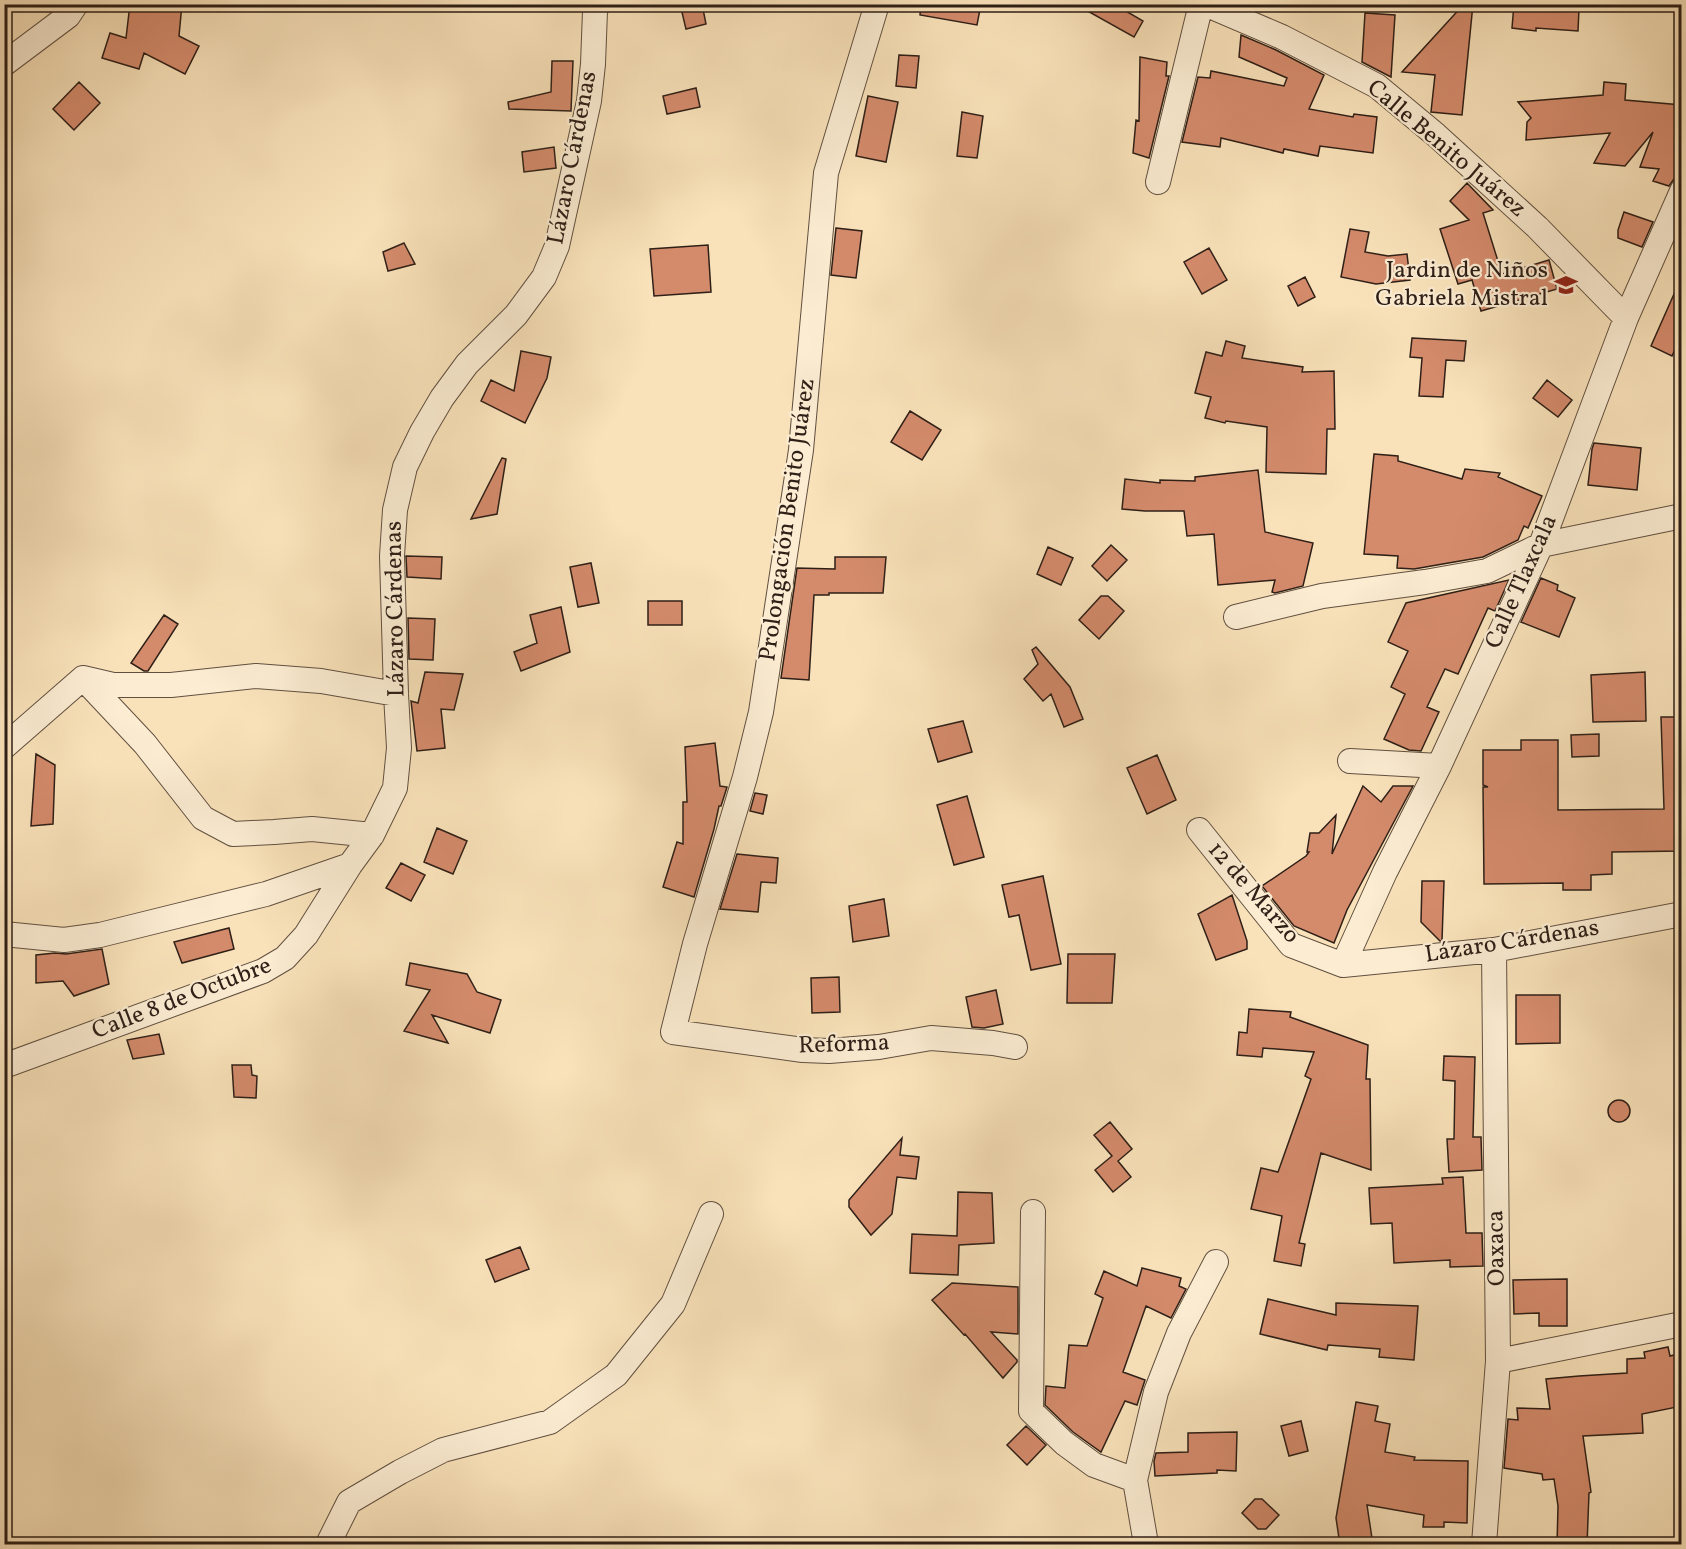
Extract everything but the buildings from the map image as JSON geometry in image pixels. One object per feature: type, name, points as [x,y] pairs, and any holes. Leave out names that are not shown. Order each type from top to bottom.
[{"type":"street","points":[[4,64],[68,16],[75,4]]},
{"type":"street","name":"Lázaro Cárdenas","points":[[350,865],[372,835],[395,788],[399,748],[392,556],[395,510],[405,467],[442,398],[467,364],[516,315],[544,277],[557,246],[589,101],[595,11],[598,4]]},
{"type":"street","name":"Prolongación Benito Juárez","points":[[673,1032],[695,944],[745,777],[761,712],[801,450],[826,173],[877,4]]},
{"type":"street","points":[[1158,182],[1203,4]]},
{"type":"street","name":"Calle Benito Juárez","points":[[1203,4],[1282,37],[1377,86],[1436,135],[1537,227],[1626,318]]},
{"type":"street","name":"Calle Tlaxcala","points":[[1343,965],[1541,545],[1626,318],[1682,191]]},
{"type":"street","points":[[1236,617],[1322,596],[1425,582],[1487,570],[1541,545],[1682,516]]},
{"type":"street","points":[[83,678],[113,685],[171,685],[256,676],[321,681],[396,694]]},
{"type":"street","points":[[4,747],[83,678]]},
{"type":"street","points":[[83,678],[145,744],[203,818],[233,834],[312,829],[372,835]]},
{"type":"street","points":[[1350,761],[1439,765]]},
{"type":"street","name":"12 de Marzo","points":[[1198,830],[1292,945],[1343,965]]},
{"type":"street","points":[[4,934],[64,940],[100,935],[266,894],[350,865]]},
{"type":"street","name":"Calle 8 de Octubre","points":[[4,1066],[263,971],[285,958],[306,935],[350,865]]},
{"type":"street","name":"Lázaro Cárdenas","points":[[1343,965],[1494,950],[1682,914]]},
{"type":"street","name":"Oaxaca","points":[[1484,1545],[1498,1361],[1494,950]]},
{"type":"street","name":"Reforma","points":[[673,1032],[802,1050],[829,1051],[879,1047],[931,1038],[1015,1047]]},
{"type":"street","points":[[1033,1212],[1030,1412],[1064,1443],[1094,1465],[1135,1480]]},
{"type":"street","points":[[328,1545],[349,1502],[369,1490],[443,1450],[550,1422],[616,1375],[673,1304],[711,1214]]},
{"type":"street","points":[[1145,1541],[1135,1480],[1156,1392],[1179,1333],[1215,1262]]},
{"type":"street","points":[[1498,1361],[1682,1324]]},
{"type":"place","name":"Jardin de Niños Gabriela Mistral","points":[[1566,285]]}]
